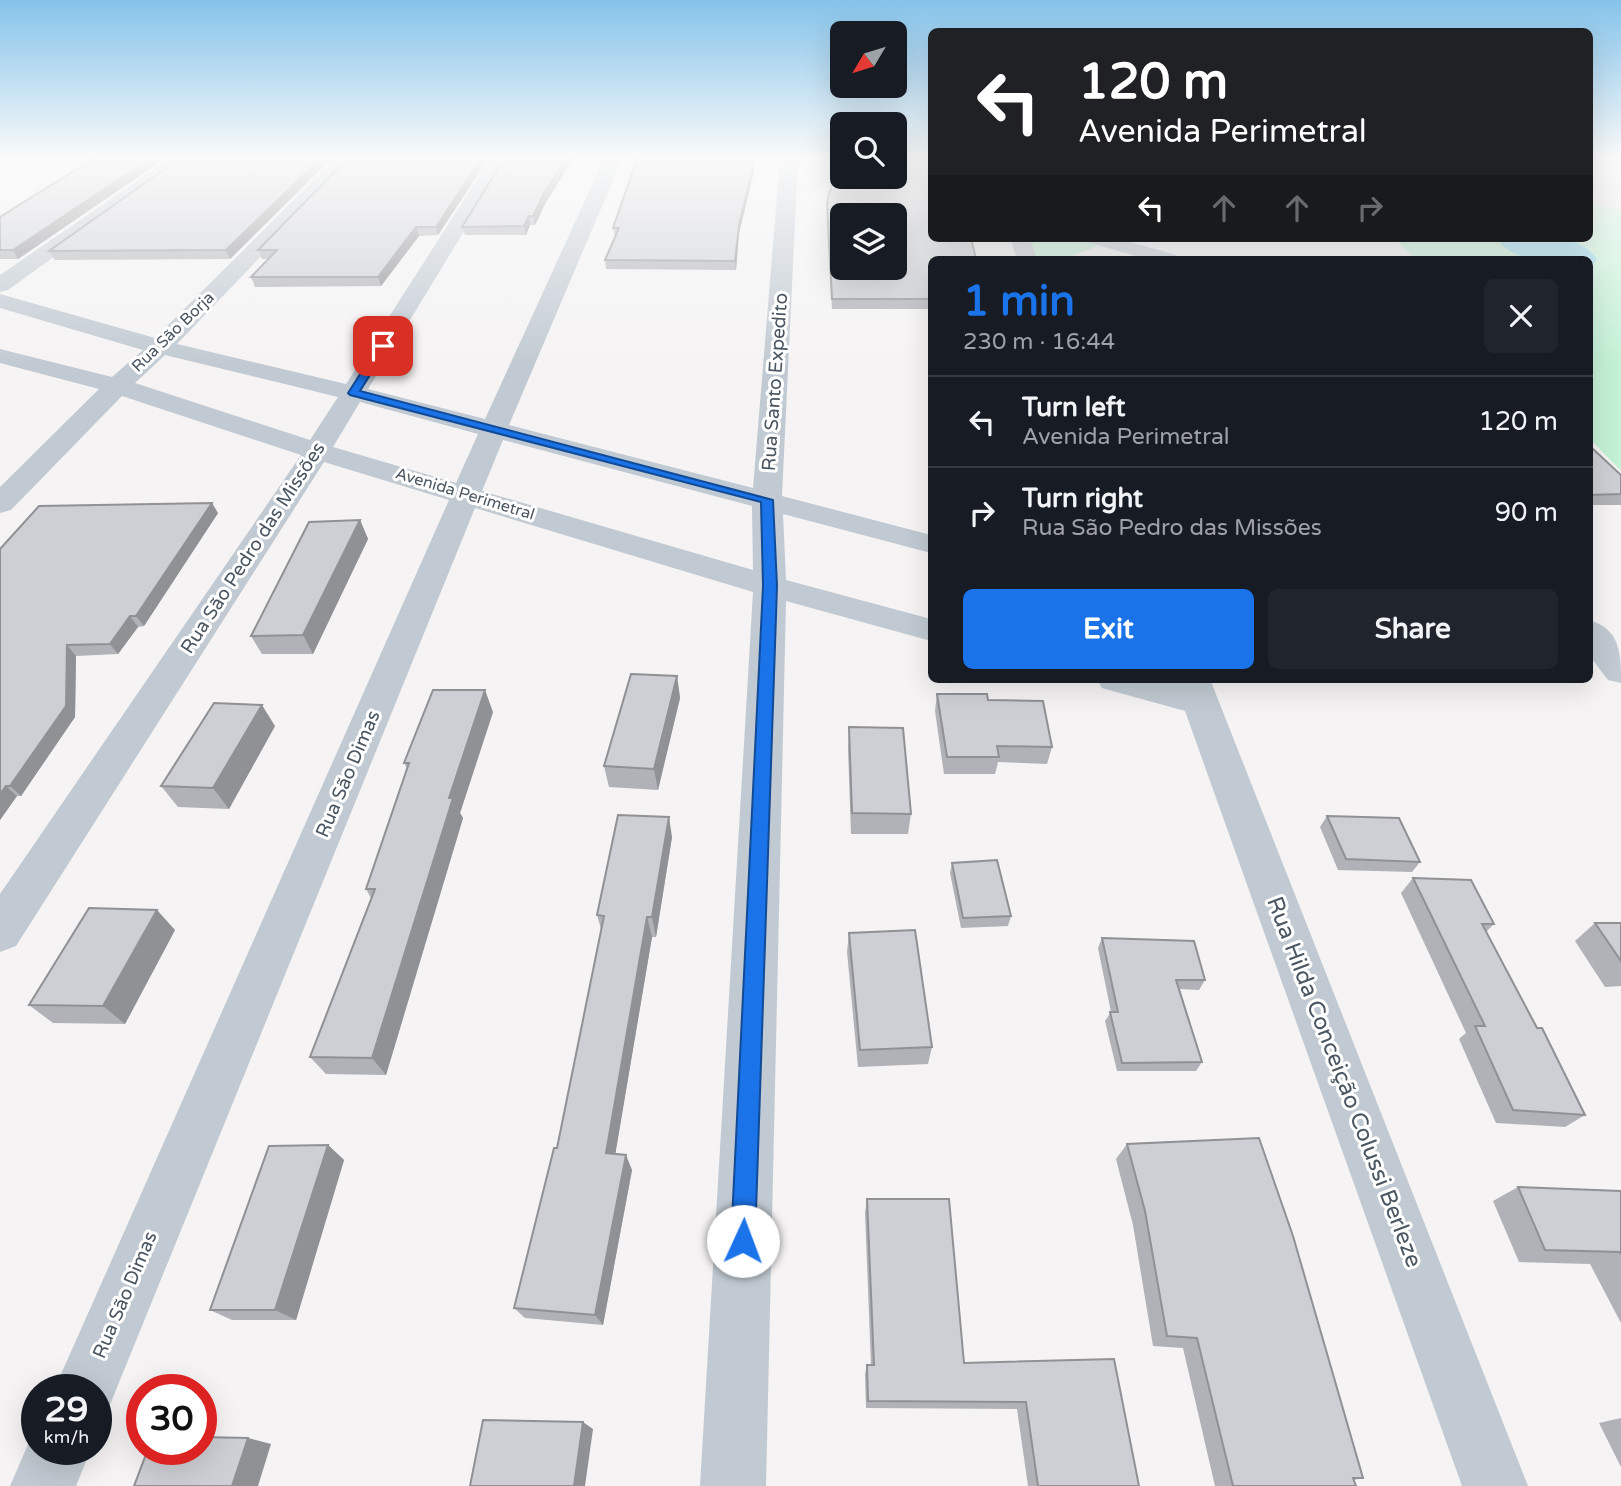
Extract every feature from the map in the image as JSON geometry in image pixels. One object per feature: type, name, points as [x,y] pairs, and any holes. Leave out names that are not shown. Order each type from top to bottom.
[{"type":"street","points":[[0,285],[81,228]]},
{"type":"street","name":"Rua São Borja","points":[[0,504],[277,228]]},
{"type":"street","name":"Rua São Pedro das Missões","points":[[0,932],[317,451],[456,228]]},
{"type":"street","name":"Rua São Dimas","points":[[92,1374],[582,228]]},
{"type":"street","name":"Rua Santo Expedito","points":[[733,1486],[770,586],[767,500],[785,228]]},
{"type":"street","points":[[1108,242],[1158,256]]},
{"type":"street","points":[[1103,256],[1136,250]]},
{"type":"street","points":[[0,301],[160,347],[354,393],[928,543]]},
{"type":"street","name":"Avenida Perimetral","points":[[0,356],[117,386],[317,451],[770,586],[928,629]]},
{"type":"street","points":[[1593,636],[1621,671]]},
{"type":"street","points":[[1145,683],[1197,690]]},
{"type":"street","name":"Rua Hilda Conceição Colussi Berleze","points":[[1197,690],[1495,1486]]},
{"type":"street","points":[[43,1486],[52,1465]]},
{"type":"shaded area","points":[[1593,228],[1621,228],[1621,299],[1593,264],[1593,256],[1589,256]]},
{"type":"green space","points":[[1593,228],[1621,228],[1621,471],[1593,442],[1593,256],[1412,256],[1398,242],[1593,242]]},
{"type":"green space","points":[[1031,242],[1091,242],[1098,246],[1071,256],[1036,256]]},
{"type":"building","points":[[0,228],[45,228],[13,250],[0,250]]},
{"type":"building","points":[[81,228],[248,228],[226,250],[49,251]]},
{"type":"building","points":[[279,228],[415,228],[378,277],[251,277],[277,250],[258,250]]},
{"type":"building","points":[[619,228],[739,228],[735,261],[605,260]]},
{"type":"building","points":[[907,228],[928,228],[928,242],[972,242],[975,256],[928,256],[928,299],[832,299],[831,280],[907,280]]},
{"type":"building","points":[[1593,449],[1621,475],[1621,494],[1593,495]]},
{"type":"building","points":[[212,503],[136,616],[130,616],[110,644],[67,645],[66,706],[10,786],[6,786],[0,794],[0,549],[39,506]]},
{"type":"building","points":[[360,520],[303,635],[251,636],[309,522]]},
{"type":"building","points":[[631,674],[677,676],[654,769],[604,766]]},
{"type":"building","points":[[433,690],[485,690],[449,798],[453,798],[372,1058],[310,1057],[375,889],[366,889],[409,763],[404,763]]},
{"type":"building","points":[[937,694],[987,694],[988,700],[1043,701],[1052,747],[997,746],[999,757],[947,757]]},
{"type":"building","points":[[214,703],[262,705],[213,788],[161,786]]},
{"type":"building","points":[[849,727],[903,728],[911,814],[852,813]]},
{"type":"building","points":[[618,815],[669,817],[652,917],[647,917],[606,1153],[626,1155],[595,1315],[514,1308],[554,1148],[557,1148],[604,916],[597,915]]},
{"type":"building","points":[[1327,816],[1399,818],[1420,862],[1346,859]]},
{"type":"building","points":[[997,860],[1011,916],[963,918],[952,863]]},
{"type":"building","points":[[1413,878],[1471,880],[1494,924],[1482,924],[1537,1028],[1542,1028],[1585,1115],[1513,1110],[1475,1026],[1485,1026]]},
{"type":"building","points":[[89,908],[157,910],[103,1006],[29,1005]]},
{"type":"building","points":[[1595,923],[1621,923],[1621,961]]},
{"type":"building","points":[[915,930],[932,1047],[860,1050],[849,933]]},
{"type":"building","points":[[1102,938],[1194,941],[1205,980],[1176,980],[1202,1062],[1122,1063],[1110,1012],[1118,1012]]},
{"type":"building","points":[[1259,1138],[1293,1236],[1363,1478],[1353,1478],[1356,1486],[1233,1486],[1197,1338],[1167,1336],[1145,1211],[1127,1144]]},
{"type":"building","points":[[328,1145],[275,1310],[210,1310],[269,1146]]},
{"type":"building","points":[[1518,1187],[1621,1191],[1621,1254],[1545,1250]]},
{"type":"building","points":[[867,1199],[949,1199],[964,1363],[1114,1359],[1139,1486],[1038,1486],[1026,1402],[868,1401],[867,1365],[874,1365]]},
{"type":"building","points":[[483,1420],[583,1422],[574,1486],[470,1486]]},
{"type":"building","points":[[217,1437],[248,1438],[232,1486],[134,1486],[142,1465],[217,1465]]},
{"type":"waterway","points":[[1529,242],[1565,256]]},
{"type":"route","points":[[383,346],[354,393],[767,500],[770,586],[743,1241]]}]
